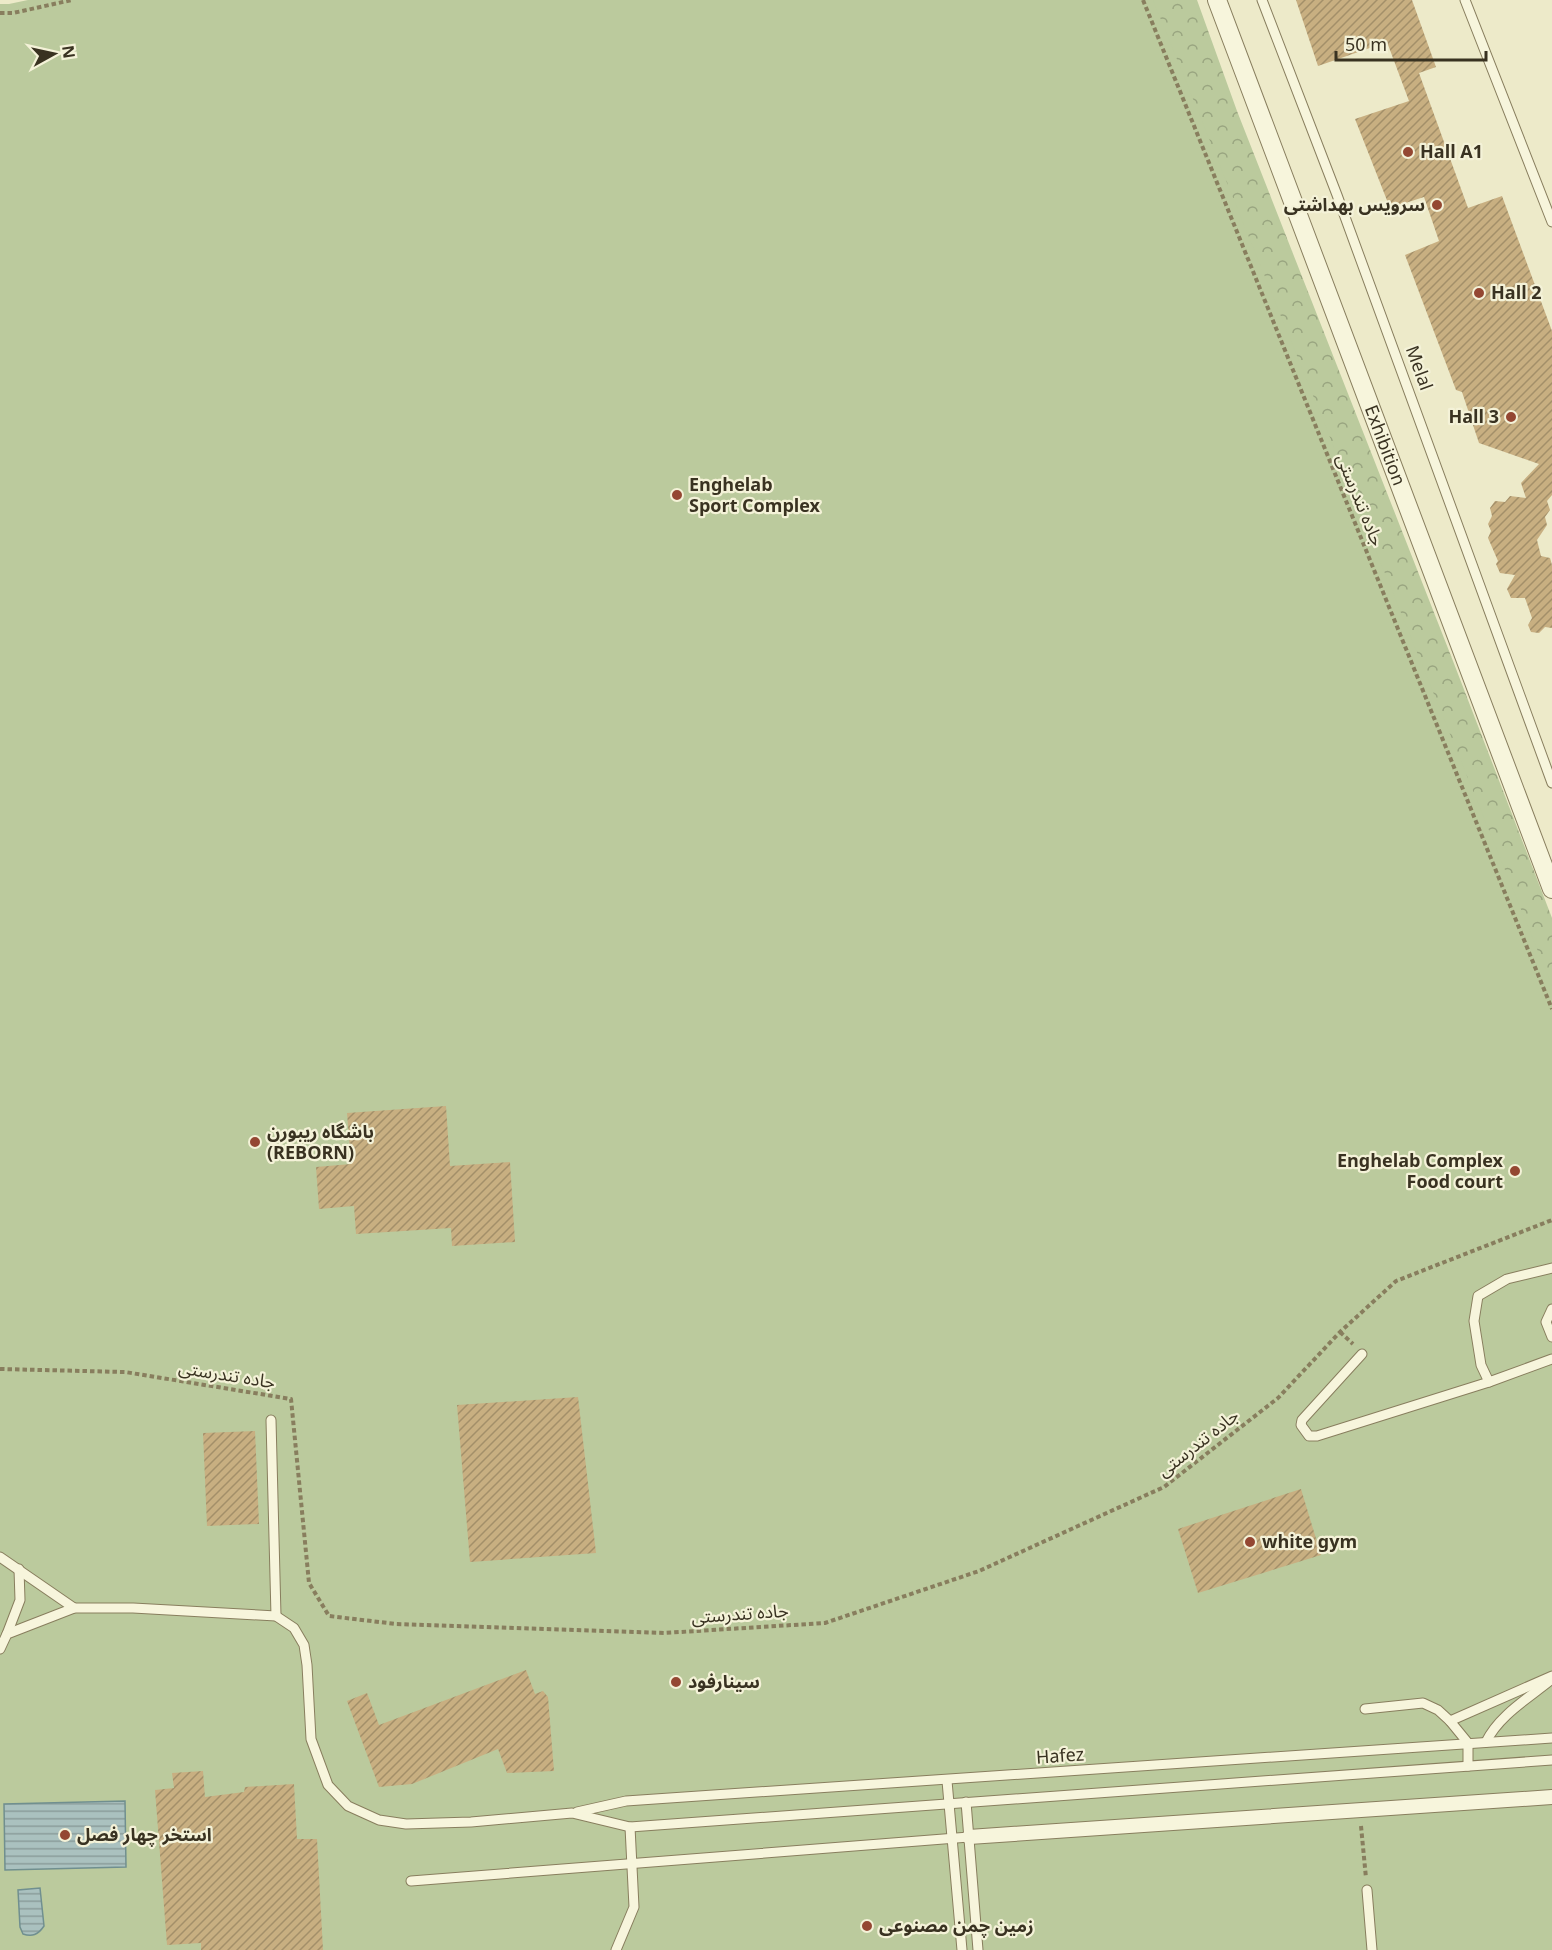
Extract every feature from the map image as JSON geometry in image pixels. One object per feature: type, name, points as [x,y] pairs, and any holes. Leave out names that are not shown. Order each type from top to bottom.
[{"type":"street","name":"Exhibition","points":[[1217,0],[1552,889]]},
{"type":"street","points":[[969,1837],[1552,1797]]},
{"type":"lane","name":"Melal","points":[[1262,0],[1341,206],[1552,783]]},
{"type":"lane","points":[[1465,0],[1552,222]]},
{"type":"lane","points":[[1489,1382],[1481,1365],[1474,1321],[1478,1296],[1507,1279],[1552,1268]]},
{"type":"lane","points":[[1552,1309],[1546,1322],[1552,1337]]},
{"type":"lane","points":[[1362,1353],[1302,1420],[1301,1425],[1309,1436],[1317,1436],[1489,1382],[1552,1359]]},
{"type":"lane","points":[[271,1420],[276,1616]]},
{"type":"lane","points":[[0,1557],[74,1608]]},
{"type":"lane","points":[[0,1649],[20,1600],[19,1569]]},
{"type":"lane","points":[[7,1634],[74,1608],[133,1608],[276,1616],[294,1628],[304,1645],[311,1739],[328,1785],[348,1806],[379,1820],[406,1824],[471,1822],[572,1814],[630,1827],[1552,1760]]},
{"type":"lane","points":[[1450,1721],[1552,1677]]},
{"type":"lane","points":[[1486,1742],[1492,1729],[1503,1718],[1552,1677]]},
{"type":"lane","points":[[1365,1709],[1423,1703],[1438,1710],[1468,1743],[1468,1766]]},
{"type":"lane","name":"Hafez","points":[[572,1814],[626,1802],[1552,1738]]},
{"type":"lane","points":[[947,1781],[962,1950]]},
{"type":"lane","points":[[966,1802],[978,1950]]},
{"type":"lane","points":[[616,1950],[634,1907],[630,1864],[630,1827]]},
{"type":"lane","points":[[411,1881],[969,1837]]},
{"type":"lane","points":[[1367,1890],[1372,1950]]},
{"type":"path","points":[[0,13],[14,13],[72,0]]},
{"type":"path","name":"جاده تندرستی","points":[[1143,0],[1552,1009]]},
{"type":"path","name":"جاده تندرستی","points":[[0,1369],[125,1372],[291,1399],[309,1583],[329,1616],[396,1624],[664,1633],[825,1623],[979,1571],[1164,1487],[1278,1398],[1340,1332],[1396,1281],[1552,1221]]},
{"type":"path","points":[[1360,1811],[1367,1890]]},
{"type":"green space","name":"Enghelab Sport Complex","points":[[28,0],[1153,0],[1552,986],[1552,1950],[0,1950],[0,4]]},
{"type":"green space","points":[[950,0],[1197,0],[1237,111],[1552,918],[1552,1123]]},
{"type":"water","name":"استخر چهار فصل","points":[[125,1801],[126,1867],[5,1870],[4,1804]]},
{"type":"water","points":[[40,1888],[44,1926],[35,1934],[23,1934],[20,1927],[18,1890]]},
{"type":"building","points":[[1296,0],[1412,0],[1436,67],[1419,73],[1468,208],[1502,196],[1552,331],[1552,495],[1547,501],[1550,510],[1545,517],[1547,525],[1537,540],[1541,556],[1550,558],[1552,565],[1552,628],[1545,627],[1539,633],[1531,632],[1528,625],[1532,618],[1525,598],[1511,598],[1507,589],[1515,575],[1500,573],[1496,564],[1498,561],[1488,538],[1491,531],[1488,524],[1492,516],[1490,508],[1495,501],[1505,502],[1510,496],[1526,498],[1521,483],[1539,464],[1479,443],[1462,392],[1456,390],[1405,255],[1439,241],[1424,197],[1390,208],[1355,119],[1409,101],[1387,42],[1318,66]]},
{"type":"building","points":[[446,1106],[450,1166],[510,1162],[515,1242],[452,1246],[451,1228],[356,1234],[354,1206],[319,1209],[316,1167],[351,1164],[347,1113]]},
{"type":"building","points":[[578,1397],[596,1553],[470,1562],[457,1405]]},
{"type":"building","points":[[255,1431],[259,1524],[207,1526],[203,1433]]},
{"type":"building","name":"white gym","points":[[1301,1489],[1321,1555],[1198,1593],[1178,1529]]},
{"type":"building","points":[[526,1670],[535,1694],[543,1691],[548,1697],[554,1771],[507,1773],[498,1749],[412,1784],[379,1787],[347,1701],[367,1693],[379,1725]]},
{"type":"building","points":[[203,1771],[205,1797],[244,1792],[245,1787],[294,1784],[297,1839],[317,1839],[323,1950],[201,1950],[201,1943],[167,1945],[155,1790],[174,1788],[172,1773]]},
{"type":"place","name":"Hall A1","points":[[1408,152]]},
{"type":"place","name":"سرویس بهداشتی","points":[[1437,205]]},
{"type":"place","name":"Hall 2","points":[[1479,293]]},
{"type":"place","name":"Hall 3","points":[[1511,417]]},
{"type":"place","name":"Enghelab Sport Complex","points":[[677,495]]},
{"type":"place","name":"باشگاه ریبورن (REBORN)","points":[[255,1142]]},
{"type":"place","name":"Enghelab Complex Food court","points":[[1515,1171]]},
{"type":"place","name":"white gym","points":[[1250,1542]]},
{"type":"place","name":"سینارفود","points":[[676,1682]]},
{"type":"place","name":"استخر چهار فصل","points":[[65,1835]]},
{"type":"place","name":"زمین چمن مصنوعی","points":[[867,1926]]}]
